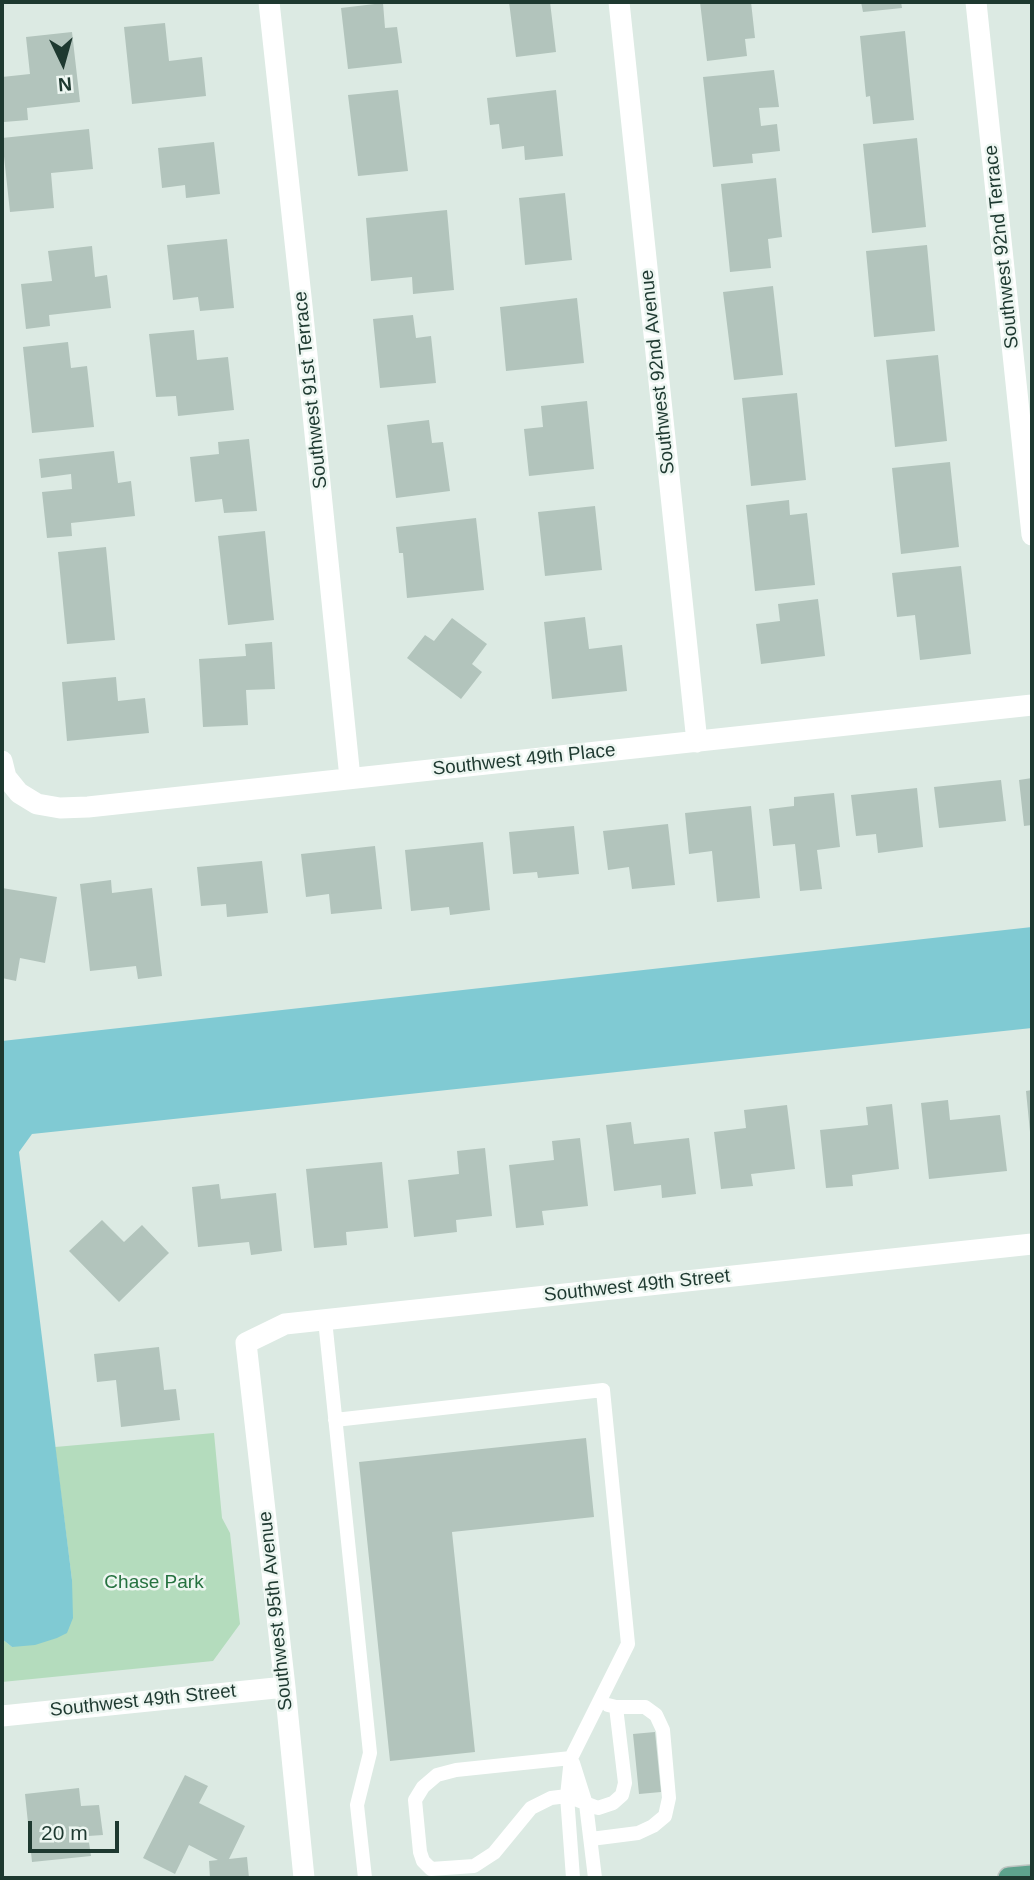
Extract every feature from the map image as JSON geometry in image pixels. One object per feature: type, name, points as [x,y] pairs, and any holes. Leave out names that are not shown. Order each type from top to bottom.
[{"type":"main road","points":[[1009,1878],[1032,1876]]},
{"type":"street","name":"Southwest 91st Terrace","points":[[269,2],[350,778]]},
{"type":"street","name":"Southwest 92nd Avenue","points":[[619,2],[697,742]]},
{"type":"street","name":"Southwest 92nd Terrace","points":[[976,2],[1032,535]]},
{"type":"street","name":"Southwest 49th Place","points":[[2,761],[6,777],[19,793],[37,804],[60,808],[88,807],[1032,705]]},
{"type":"street","name":"Southwest 49th Street","points":[[246,1343],[285,1324],[1032,1244]]},
{"type":"street","name":"Southwest 95th Avenue","points":[[246,1343],[304,1878]]},
{"type":"street","name":"Southwest 49th Street","points":[[2,1716],[285,1687]]},
{"type":"lane","points":[[325,1320],[370,1753],[357,1805],[365,1878]]},
{"type":"lane","points":[[335,1420],[603,1390],[628,1644],[571,1758],[567,1796],[573,1878]]},
{"type":"lane","points":[[591,1839],[638,1833],[653,1826],[665,1815],[669,1798],[663,1730],[656,1715],[645,1707],[616,1707],[598,1702]]},
{"type":"lane","points":[[571,1758],[456,1770],[437,1775],[423,1787],[415,1800],[422,1861],[432,1869],[474,1866],[494,1853],[531,1808],[551,1798],[567,1796],[598,1808],[613,1803],[622,1795],[625,1783],[616,1707]]},
{"type":"lane","points":[[571,1758],[586,1804],[595,1878]]},
{"type":"green space","name":"Chase Park","points":[[214,1433],[222,1518],[230,1533],[240,1624],[213,1661],[2,1682],[2,1639],[12,1647],[72,1580],[55,1447]]},
{"type":"water","points":[[1032,927],[1032,1028],[32,1134],[19,1152],[72,1580],[73,1618],[67,1633],[35,1645],[12,1647],[2,1639],[2,1041]]},
{"type":"building","points":[[509,2],[550,2],[556,52],[516,57]]},
{"type":"building","points":[[700,2],[751,2],[755,38],[745,39],[747,56],[707,61]]},
{"type":"building","points":[[861,2],[901,2],[902,8],[863,12]]},
{"type":"building","points":[[383,3],[385,28],[397,27],[402,63],[348,69],[341,8]]},
{"type":"building","points":[[165,23],[169,61],[202,57],[206,96],[132,104],[124,27]]},
{"type":"building","points":[[905,31],[914,120],[873,124],[870,96],[866,97],[860,36]]},
{"type":"building","points":[[72,32],[80,102],[27,108],[28,120],[4,122],[2,77],[30,74],[26,37]]},
{"type":"building","points":[[774,70],[779,107],[759,108],[761,126],[777,124],[780,151],[752,154],[753,163],[713,167],[703,77]]},
{"type":"building","points":[[398,90],[408,171],[358,176],[348,95]]},
{"type":"building","points":[[556,90],[563,156],[525,160],[524,146],[502,149],[499,124],[490,125],[487,98]]},
{"type":"building","points":[[89,129],[93,169],[51,173],[54,208],[10,212],[2,138]]},
{"type":"building","points":[[917,138],[926,227],[872,233],[863,144]]},
{"type":"building","points":[[214,142],[220,194],[186,198],[185,185],[162,188],[158,148]]},
{"type":"building","points":[[776,178],[782,237],[768,239],[771,268],[730,272],[721,184]]},
{"type":"building","points":[[565,193],[572,260],[525,265],[519,198]]},
{"type":"building","points":[[447,210],[454,290],[413,294],[412,277],[371,281],[366,218]]},
{"type":"building","points":[[227,239],[234,308],[200,311],[198,297],[173,300],[167,245]]},
{"type":"building","points":[[927,245],[935,331],[874,337],[866,251]]},
{"type":"building","points":[[92,246],[95,277],[107,275],[111,308],[49,315],[50,326],[26,329],[21,284],[52,281],[48,251]]},
{"type":"building","points":[[773,286],[783,375],[734,380],[723,292]]},
{"type":"building","points":[[577,298],[584,363],[506,371],[500,307]]},
{"type":"building","points":[[413,315],[416,338],[431,336],[436,383],[380,388],[373,319]]},
{"type":"building","points":[[194,330],[197,360],[228,357],[234,410],[178,416],[176,396],[156,397],[149,334]]},
{"type":"building","points":[[68,342],[71,368],[87,366],[94,427],[32,433],[23,347]]},
{"type":"building","points":[[938,355],[947,441],[895,447],[886,360]]},
{"type":"building","points":[[797,393],[806,480],[751,486],[742,398]]},
{"type":"building","points":[[587,401],[594,469],[529,476],[524,429],[543,427],[541,406]]},
{"type":"building","points":[[429,420],[432,443],[443,442],[450,491],[396,498],[387,425]]},
{"type":"building","points":[[249,439],[257,511],[224,513],[222,499],[195,502],[190,457],[219,454],[218,442]]},
{"type":"building","points":[[114,451],[118,483],[131,481],[135,516],[71,523],[72,536],[47,538],[42,492],[72,489],[71,474],[41,478],[39,459]]},
{"type":"building","points":[[950,462],[959,547],[901,554],[892,468]]},
{"type":"building","points":[[789,500],[790,515],[807,513],[815,585],[755,591],[746,505]]},
{"type":"building","points":[[595,506],[602,570],[545,576],[538,512]]},
{"type":"building","points":[[476,518],[484,590],[407,598],[403,553],[399,553],[396,527]]},
{"type":"building","points":[[265,531],[274,620],[228,625],[218,536]]},
{"type":"building","points":[[106,547],[115,640],[67,644],[58,552]]},
{"type":"building","points":[[961,566],[971,654],[920,660],[915,615],[897,617],[892,573]]},
{"type":"building","points":[[818,599],[825,656],[761,664],[756,624],[780,621],[778,604]]},
{"type":"building","points":[[585,617],[589,649],[622,645],[627,691],[552,699],[544,622]]},
{"type":"building","points":[[452,618],[487,644],[472,664],[482,672],[461,699],[407,658],[425,635],[434,641]]},
{"type":"building","points":[[272,642],[275,689],[246,690],[248,725],[203,727],[199,659],[246,656],[245,644]]},
{"type":"building","points":[[116,677],[118,701],[145,698],[149,733],[67,741],[62,682]]},
{"type":"building","points":[[1032,778],[1032,825],[1024,826],[1019,780]]},
{"type":"building","points":[[1001,780],[1006,821],[939,828],[934,787]]},
{"type":"building","points":[[917,788],[923,847],[878,853],[876,834],[856,836],[851,795]]},
{"type":"building","points":[[834,793],[840,847],[817,850],[822,889],[800,891],[795,844],[773,846],[769,809],[794,806],[794,797]]},
{"type":"building","points":[[751,806],[760,898],[717,902],[712,851],[689,854],[685,813]]},
{"type":"building","points":[[668,824],[675,885],[632,889],[629,867],[608,870],[603,831]]},
{"type":"building","points":[[574,826],[579,874],[538,878],[537,872],[513,874],[509,832]]},
{"type":"building","points":[[483,842],[490,910],[450,915],[449,907],[411,911],[405,850]]},
{"type":"building","points":[[375,846],[382,909],[331,914],[329,894],[306,897],[301,854]]},
{"type":"building","points":[[262,861],[268,913],[227,917],[226,904],[201,906],[197,867]]},
{"type":"building","points":[[111,880],[112,893],[152,888],[162,976],[138,979],[136,966],[90,971],[80,884]]},
{"type":"building","points":[[2,888],[57,897],[45,963],[20,958],[16,981],[2,978]]},
{"type":"building","points":[[1032,1090],[1032,1132],[1030,1132],[1026,1091]]},
{"type":"building","points":[[948,1100],[950,1120],[1000,1115],[1007,1171],[929,1179],[921,1103]]},
{"type":"building","points":[[892,1104],[899,1169],[852,1175],[853,1186],[826,1188],[820,1130],[868,1125],[866,1107]]},
{"type":"building","points":[[787,1105],[795,1169],[751,1174],[753,1186],[721,1189],[714,1132],[746,1128],[744,1110]]},
{"type":"building","points":[[631,1122],[634,1144],[689,1138],[696,1194],[662,1198],[661,1185],[614,1191],[606,1125]]},
{"type":"building","points":[[580,1138],[588,1206],[542,1211],[544,1225],[516,1228],[509,1165],[554,1160],[552,1141]]},
{"type":"building","points":[[485,1148],[492,1216],[456,1220],[457,1232],[414,1237],[408,1180],[459,1174],[457,1151]]},
{"type":"building","points":[[382,1162],[388,1228],[346,1232],[347,1245],[314,1248],[306,1169]]},
{"type":"building","points":[[219,1184],[221,1199],[276,1193],[282,1251],[251,1255],[249,1242],[198,1247],[192,1187]]},
{"type":"building","points":[[102,1220],[124,1242],[142,1225],[169,1253],[119,1302],[69,1251]]},
{"type":"building","points":[[159,1347],[164,1390],[176,1389],[180,1420],[121,1427],[116,1380],[97,1382],[94,1354]]},
{"type":"building","points":[[586,1438],[594,1517],[452,1532],[475,1752],[390,1761],[359,1462]]},
{"type":"building","points":[[655,1732],[661,1792],[639,1794],[633,1734]]},
{"type":"building","points":[[185,1775],[208,1786],[199,1803],[245,1826],[229,1859],[247,1857],[249,1878],[210,1878],[209,1861],[218,1860],[189,1845],[175,1874],[143,1858]]},
{"type":"building","points":[[79,1788],[81,1806],[99,1805],[103,1835],[88,1836],[91,1856],[32,1862],[25,1794]]}]
